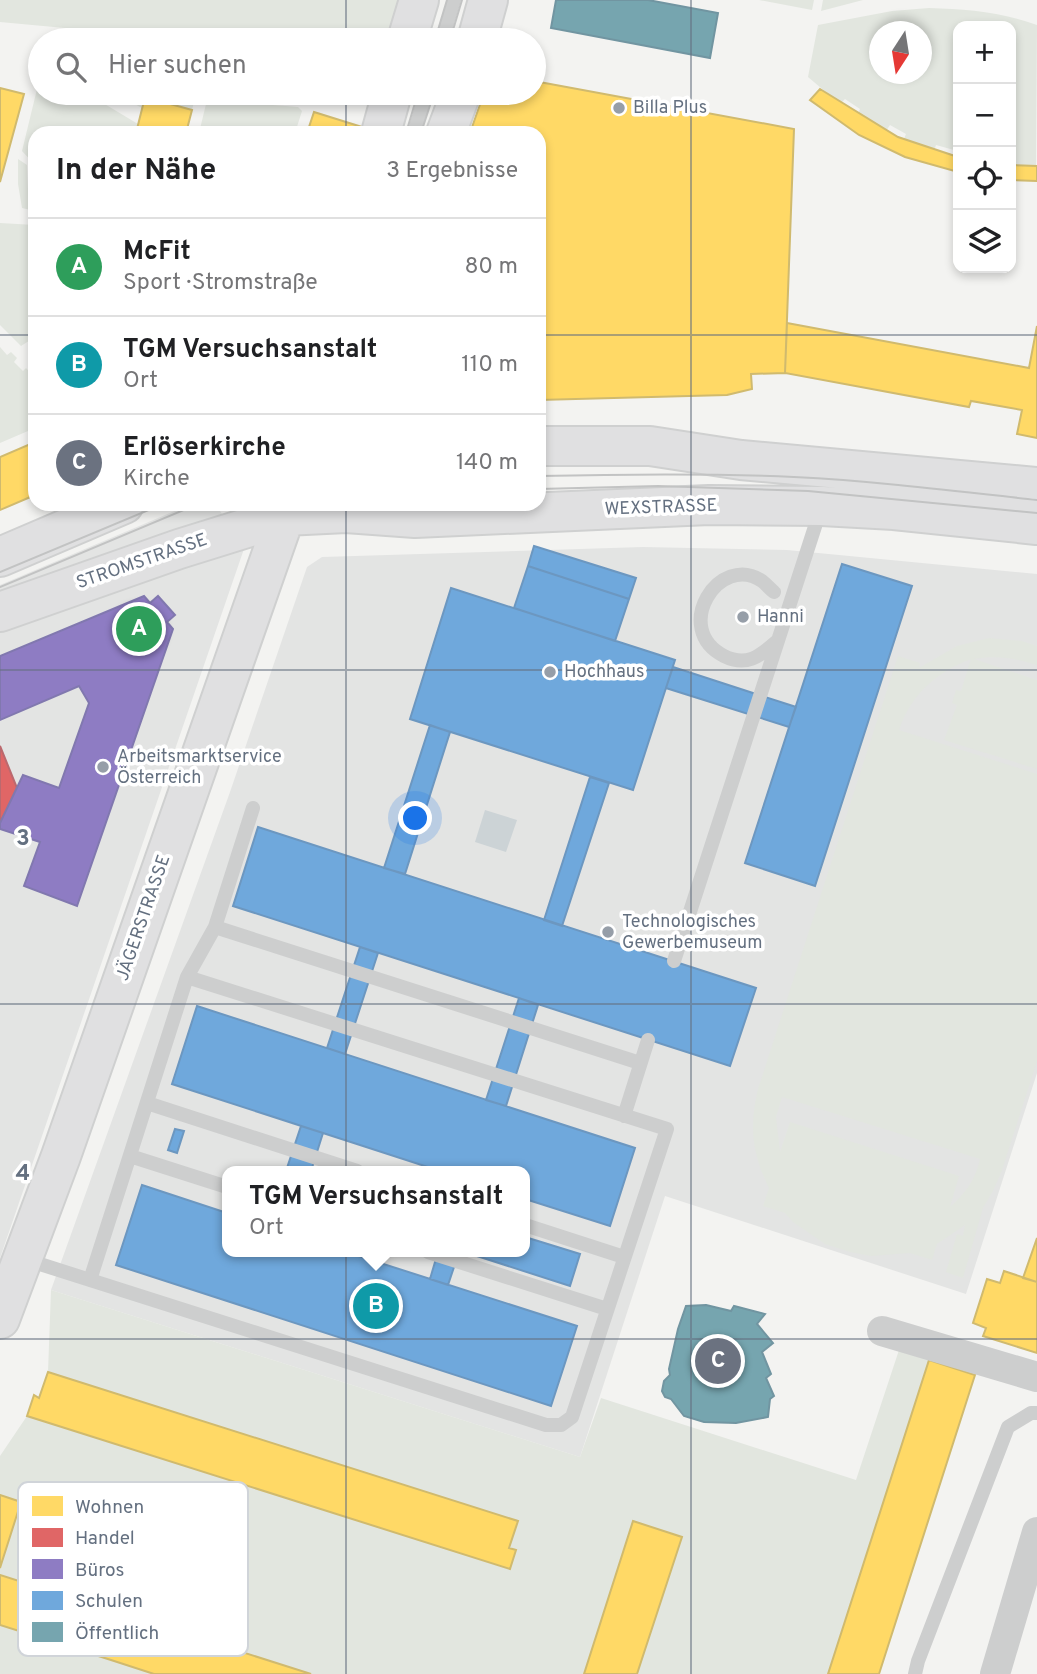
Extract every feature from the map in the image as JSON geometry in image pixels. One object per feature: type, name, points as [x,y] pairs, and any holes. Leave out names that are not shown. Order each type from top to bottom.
[{"type":"street","points":[[411,28],[419,0]]},
{"type":"street","points":[[480,28],[488,0]]},
{"type":"street","points":[[383,126],[389,105]]},
{"type":"street","points":[[449,126],[456,105]]},
{"type":"street","points":[[546,446],[650,446],[741,460],[1037,487]]},
{"type":"street","name":"WEXSTRASSE","points":[[326,511],[415,518],[709,505],[822,506],[894,510],[1037,525]]},
{"type":"street","points":[[0,557],[108,511]]},
{"type":"street","name":"STROMSTRASSE","points":[[0,612],[277,511]]},
{"type":"street","name":"JÄGERSTRASSE","points":[[0,1319],[61,1156],[286,511]]},
{"type":"street","points":[[882,1331],[1037,1377]]},
{"type":"street","points":[[1002,1666],[1037,1531]]},
{"type":"lane","points":[[446,28],[454,0]]},
{"type":"lane","points":[[416,126],[422,105]]},
{"type":"lane","points":[[674,961],[822,506]]},
{"type":"lane","points":[[774,592],[761,580],[743,575],[726,579],[713,587],[704,600],[700,629],[715,652],[742,662],[758,658],[777,641]]},
{"type":"lane","points":[[90,1280],[187,977],[215,927],[253,808]]},
{"type":"lane","points":[[215,927],[640,1063]]},
{"type":"lane","points":[[23,1258],[546,1425],[561,1425],[572,1417],[667,1129],[187,977]]},
{"type":"lane","points":[[624,1116],[648,1040]]},
{"type":"lane","points":[[147,1103],[342,1166]]},
{"type":"lane","points":[[130,1156],[222,1185]]},
{"type":"lane","points":[[530,1227],[624,1257]]},
{"type":"lane","points":[[444,1257],[607,1309]]},
{"type":"lane","points":[[915,1674],[1008,1427],[1031,1413],[1037,1413]]},
{"type":"shaded area","points":[[0,0],[402,0],[393,28],[65,28],[0,22]]},
{"type":"shaded area","points":[[759,0],[814,0],[812,10]]},
{"type":"shaded area","points":[[823,0],[863,0],[821,11]]},
{"type":"shaded area","points":[[929,8],[997,14],[1037,25],[1036,166],[1016,165],[1016,21],[953,21],[953,150],[936,145],[934,151],[903,141],[906,134],[890,125],[886,131],[857,116],[860,109],[845,99],[840,104],[808,77],[818,25],[892,11]]},
{"type":"shaded area","points":[[33,105],[106,105],[138,124],[138,126],[28,126]]},
{"type":"shaded area","points":[[174,105],[193,105],[192,110]]},
{"type":"shaded area","points":[[206,105],[272,105],[298,107],[302,111],[297,126],[201,126]]},
{"type":"shaded area","points":[[28,126],[28,157],[22,151]]},
{"type":"shaded area","points":[[18,159],[27,165],[28,209],[22,208]]},
{"type":"shaded area","points":[[0,223],[28,225],[28,342],[21,346],[0,325]]},
{"type":"shaded area","points":[[0,347],[7,355],[11,352],[17,358],[14,362],[23,371],[26,368],[28,370],[28,431],[0,443]]},
{"type":"shaded area","points":[[174,511],[220,511],[245,546],[0,1258],[0,585]]},
{"type":"shaded area","name":"Technologisches Gewerbemuseum","points":[[643,547],[787,550],[1037,574],[1037,1073],[966,1294],[665,1196],[580,1457],[51,1290],[230,792],[307,567],[322,557]]},
{"type":"shaded area","points":[[989,638],[1022,641],[1037,646],[1037,665],[1006,658],[974,659],[1037,680],[1037,769],[944,740],[957,705],[952,703],[956,690],[961,691],[971,659],[947,671],[927,686],[904,717],[899,730],[1037,774],[1037,1061],[1002,1170],[983,1208],[963,1278],[946,1272],[957,1234],[963,1236],[965,1225],[937,1244],[932,1260],[910,1253],[871,1256],[825,1244],[793,1222],[785,1213],[763,1206],[769,1188],[759,1163],[753,1128],[758,1089],[898,656],[920,663],[919,668],[957,646]],"holes":[[[782,1097],[980,1159],[969,1186],[950,1207],[959,1176],[790,1122],[780,1152],[776,1117]]]},
{"type":"shaded area","points":[[485,810],[517,820],[506,852],[475,842]]},
{"type":"shaded area","points":[[51,1290],[580,1457],[601,1398],[856,1480],[899,1350],[929,1360],[828,1674],[637,1674],[681,1537],[634,1521],[584,1674],[311,1674],[248,1654],[248,1486],[509,1569],[516,1551],[509,1548],[517,1521],[48,1372]]},
{"type":"shaded area","points":[[27,1416],[235,1482],[18,1482],[18,1501],[0,1495],[0,1456]]},
{"type":"shaded area","points":[[18,1511],[18,1581],[0,1575]]},
{"type":"shaded area","points":[[0,1625],[18,1631],[18,1656],[97,1656],[154,1674],[0,1674]]},
{"type":"building: Wohnen","points":[[546,83],[794,129],[785,373],[751,374],[752,389],[727,395],[546,400],[546,126],[472,126],[480,105],[546,105]]},
{"type":"building: Wohnen","points":[[0,88],[24,94],[0,182]]},
{"type":"building: Wohnen","points":[[820,89],[898,137],[953,155],[953,171],[905,157],[859,135],[810,100]]},
{"type":"building: Wohnen","points":[[143,105],[174,105],[192,110],[188,126],[138,126]]},
{"type":"building: Wohnen","points":[[314,112],[359,126],[309,126]]},
{"type":"building: Wohnen","points":[[1016,165],[1037,166],[1037,181],[1016,180]]},
{"type":"building: Wohnen","points":[[787,323],[1029,368],[1037,326],[1037,438],[1017,434],[1022,410],[971,401],[969,407],[785,373]]},
{"type":"building: Wohnen","points":[[28,445],[28,498],[0,510],[0,457]]},
{"type":"building: Wohnen","points":[[1037,1238],[1037,1282],[1023,1278]]},
{"type":"building: Wohnen","points":[[1004,1271],[1037,1282],[1037,1353],[983,1336],[986,1328],[973,1323],[987,1279],[1000,1283]]},
{"type":"building: Wohnen","points":[[929,1360],[975,1375],[879,1674],[828,1674]]},
{"type":"building: Wohnen","points":[[929,1360],[975,1375],[879,1674],[828,1674]]},
{"type":"building: Wohnen","points":[[48,1372],[518,1521],[509,1548],[516,1550],[510,1569],[248,1486],[248,1482],[235,1482],[27,1416],[34,1395],[39,1398]]},
{"type":"building: Wohnen","points":[[0,1495],[18,1501],[18,1511],[0,1568]]},
{"type":"building: Wohnen","points":[[633,1521],[682,1537],[637,1674],[584,1674]]},
{"type":"building: Wohnen","points":[[0,1575],[18,1581],[18,1631],[0,1625]]},
{"type":"building: Wohnen","points":[[248,1654],[311,1674],[154,1674],[97,1656]]},
{"type":"building: Handel","points":[[0,746],[17,788],[0,823]]},
{"type":"building: Büros","points":[[144,596],[150,603],[158,596],[175,615],[167,622],[173,629],[77,906],[24,886],[40,842],[0,829],[0,823],[23,775],[59,788],[89,703],[79,686],[0,720],[0,656]]},
{"type":"building: Schulen","points":[[534,546],[636,578],[629,599],[528,566]]},
{"type":"building: Schulen","points":[[842,564],[912,586],[815,886],[745,863]]},
{"type":"building: Schulen","points":[[528,566],[629,599],[615,641],[514,608]]},
{"type":"building: Schulen","points":[[451,588],[675,660],[633,790],[410,719]]},
{"type":"building: Schulen","points":[[673,667],[796,707],[789,727],[666,688]]},
{"type":"building: Schulen","points":[[430,725],[450,732],[405,874],[384,868]]},
{"type":"building: Schulen","points":[[590,777],[609,783],[562,926],[544,920]]},
{"type":"building: Schulen","points":[[258,827],[756,988],[730,1066],[233,906]]},
{"type":"building: Schulen","points":[[360,947],[378,953],[345,1054],[327,1048]]},
{"type":"building: Schulen","points":[[519,998],[538,1005],[506,1106],[486,1100]]},
{"type":"building: Schulen","points":[[197,1006],[635,1148],[610,1226],[530,1201],[530,1166],[425,1166],[172,1084]]},
{"type":"building: Schulen","points":[[301,1126],[323,1133],[313,1166],[288,1166]]},
{"type":"building: Schulen","points":[[175,1129],[184,1131],[177,1153],[168,1150]]},
{"type":"building: Schulen","points":[[142,1185],[222,1211],[222,1257],[362,1257],[577,1326],[551,1406],[116,1265]]},
{"type":"building: Schulen","points":[[530,1239],[580,1254],[570,1286],[480,1257],[530,1257]]},
{"type":"building: Schulen","points":[[437,1257],[457,1257],[448,1285],[430,1279]]},
{"type":"building: Öffentlich","points":[[556,0],[648,0],[718,13],[710,58],[551,28]]},
{"type":"building: Öffentlich","points":[[706,1305],[731,1311],[734,1306],[765,1314],[757,1324],[773,1343],[762,1352],[771,1374],[766,1378],[774,1396],[770,1399],[768,1417],[736,1423],[704,1422],[684,1416],[671,1399],[665,1397],[662,1391],[664,1381],[670,1375],[678,1329],[686,1306]]},
{"type":"tram line","points":[[439,28],[447,0]]},
{"type":"tram line","points":[[454,28],[462,0]]},
{"type":"tram line","points":[[408,126],[414,105]]},
{"type":"tram line","points":[[423,126],[430,105]]},
{"type":"tram line","points":[[546,476],[666,474],[794,477],[1037,500]]},
{"type":"tram line","points":[[546,489],[658,486],[808,491],[1037,513]]},
{"type":"tram line","points":[[0,572],[146,511]]},
{"type":"tram line","points":[[0,587],[181,511]]},
{"type":"place","name":"Billa Plus","points":[[619,108]]},
{"type":"place","name":"Hanni","points":[[743,617]]},
{"type":"place","name":"McFit","points":[[139,629]]},
{"type":"place","name":"Hochhaus","points":[[550,672]]},
{"type":"place","name":"Arbeitsmarktservice Österreich","points":[[103,767]]},
{"type":"place","name":"Technologisches Gewerbemuseum","points":[[608,932]]},
{"type":"place","name":"TGM Versuchsanstalt","points":[[376,1306]]},
{"type":"place","name":"Erlöserkirche","points":[[718,1361]]}]
